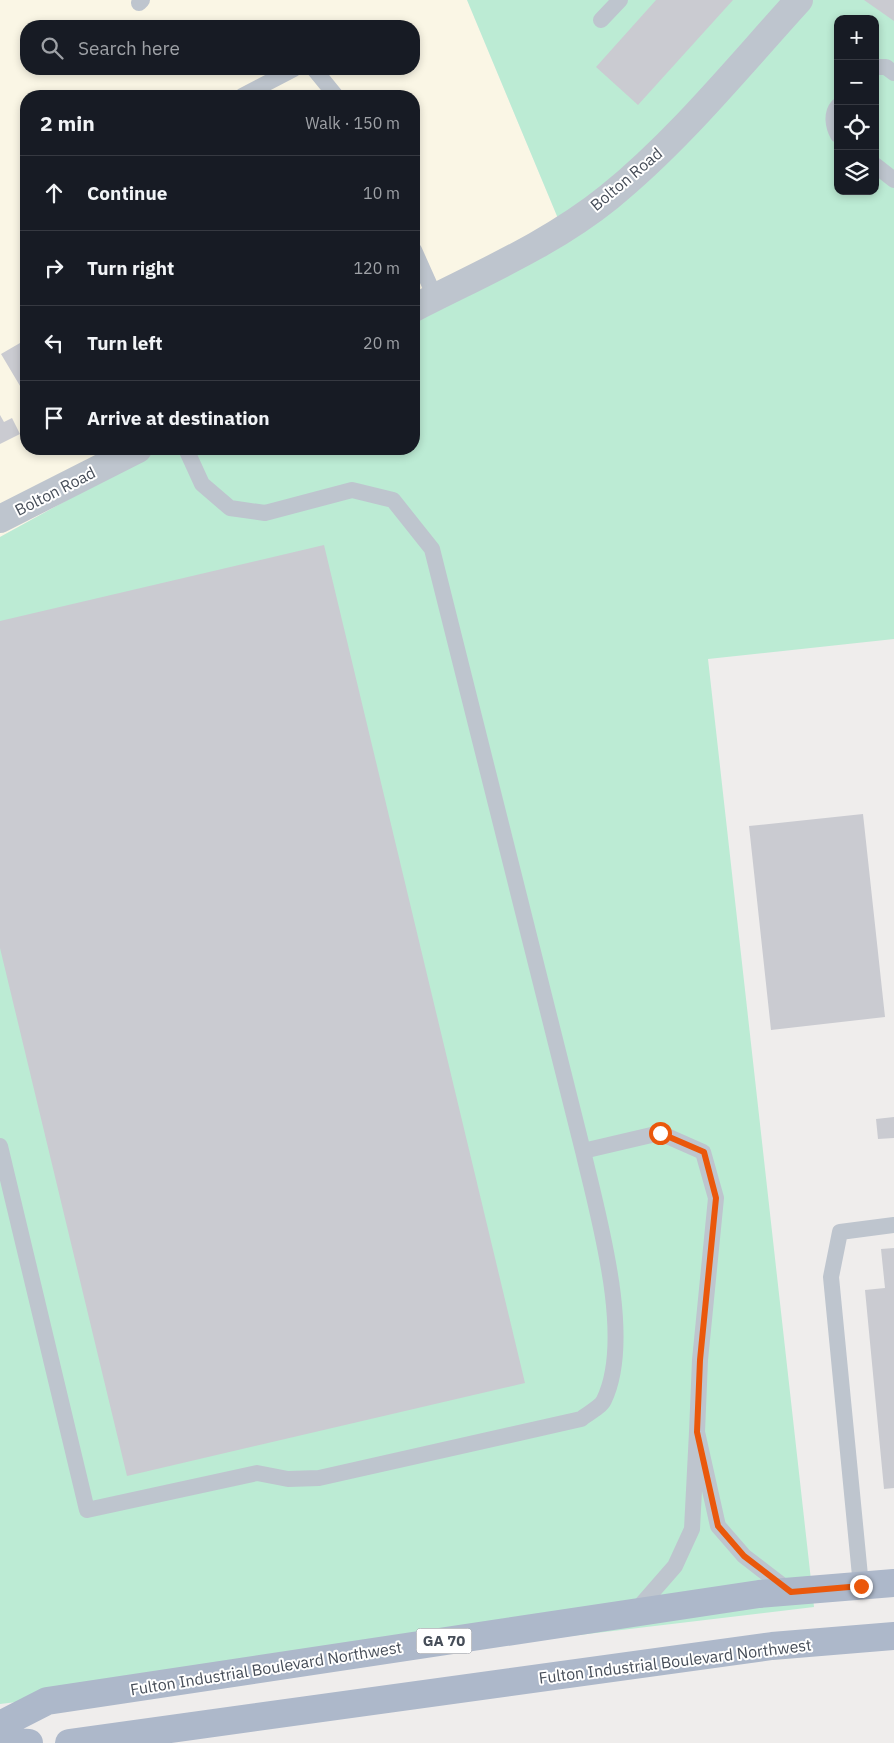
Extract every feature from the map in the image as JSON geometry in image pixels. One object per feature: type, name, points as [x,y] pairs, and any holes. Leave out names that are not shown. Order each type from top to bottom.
[{"type":"main road","name":"Fulton Industrial Boulevard Northwest","points":[[0,1725],[47,1701],[759,1594],[894,1583]]},
{"type":"main road","name":"Fulton Industrial Boulevard Northwest","points":[[70,1743],[772,1646],[894,1636]]},
{"type":"main road","points":[[0,1742],[29,1743]]},
{"type":"street","name":"Bolton Road","points":[[424,302],[544,241],[608,198],[659,152],[796,1]]},
{"type":"street","name":"Bolton Road","points":[[0,519],[126,455]]},
{"type":"lane","points":[[601,20],[620,0]]},
{"type":"lane","points":[[879,67],[886,67],[894,74]]},
{"type":"lane","points":[[254,90],[282,75]]},
{"type":"lane","points":[[319,75],[331,90]]},
{"type":"lane","points":[[834,109],[834,129]]},
{"type":"lane","points":[[879,168],[894,180]]},
{"type":"lane","points":[[420,281],[424,302]]},
{"type":"lane","points":[[0,1146],[86,1510],[257,1473],[288,1478],[319,1478],[580,1419],[604,1402],[615,1366],[612,1282],[583,1151],[432,549],[393,500],[352,490],[265,513],[230,508],[202,484],[189,455]]},
{"type":"lane","points":[[583,1151],[660,1133],[704,1152],[716,1198],[700,1360],[692,1529],[675,1566],[634,1613]]},
{"type":"lane","points":[[861,1586],[832,1276],[840,1232],[894,1225]]},
{"type":"lane","points":[[697,1432],[718,1526],[744,1556],[791,1592]]},
{"type":"shaded area","points":[[0,0],[467,0],[567,240],[420,315],[420,90],[20,90],[20,455],[149,455],[0,537]]},
{"type":"green space","points":[[467,0],[894,0],[894,639],[708,659],[814,1607],[0,1704],[0,537],[149,455],[420,455],[420,315],[567,240]]},
{"type":"building","points":[[656,0],[733,0],[638,105],[596,67]]},
{"type":"building","points":[[864,0],[894,0],[894,21]]},
{"type":"building","points":[[20,343],[20,386],[1,354]]},
{"type":"building","points":[[0,415],[4,422],[12,418],[20,434],[0,444]]},
{"type":"building","points":[[324,545],[525,1383],[127,1476],[0,948],[0,621]]},
{"type":"building","points":[[863,814],[885,1017],[771,1030],[749,826]]},
{"type":"building","points":[[894,1117],[894,1138],[878,1139],[876,1119]]},
{"type":"building","points":[[894,1248],[894,1488],[884,1489],[865,1290],[885,1288],[881,1249]]},
{"type":"route","points":[[660,1133],[704,1152],[716,1198],[700,1360],[697,1432],[718,1526],[744,1556],[791,1592],[861,1586]]}]
